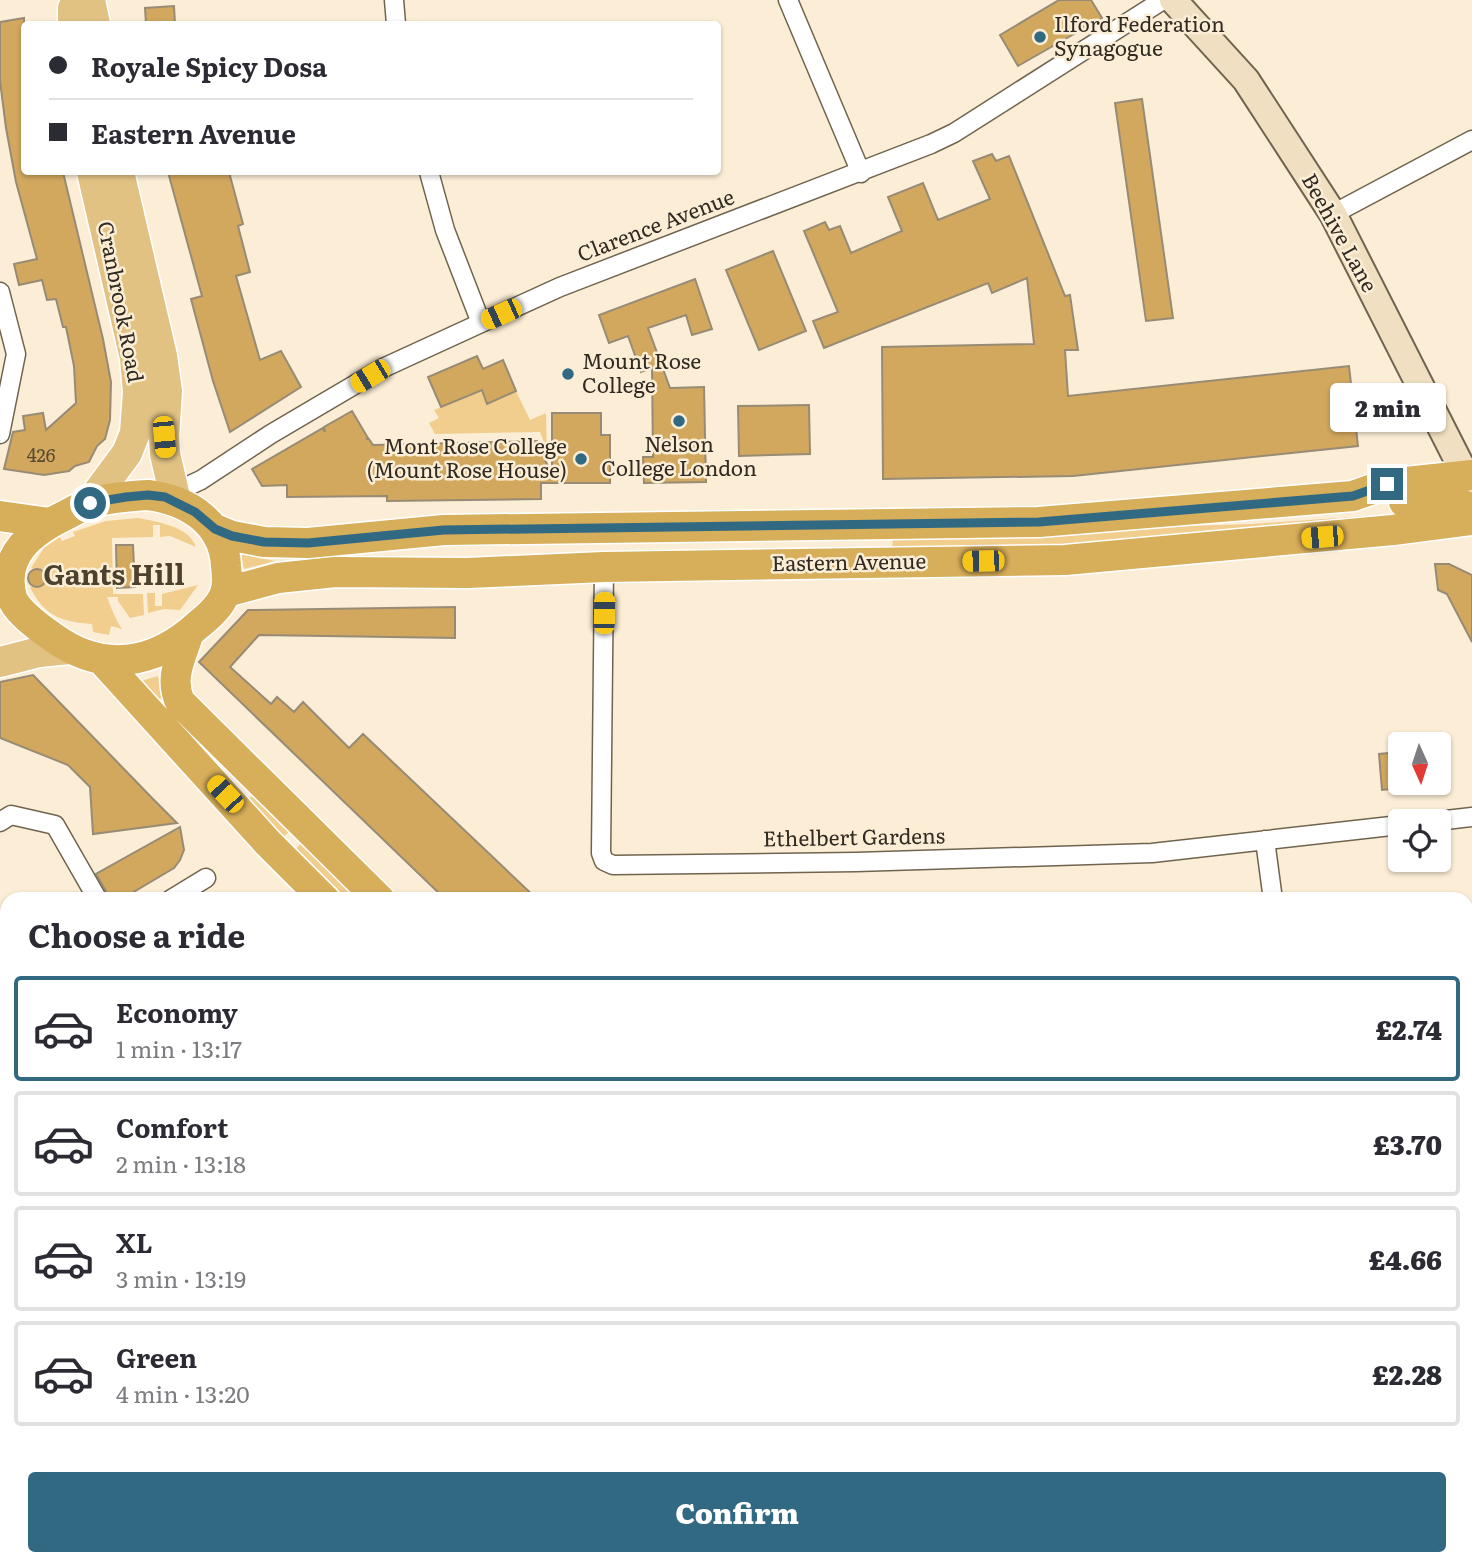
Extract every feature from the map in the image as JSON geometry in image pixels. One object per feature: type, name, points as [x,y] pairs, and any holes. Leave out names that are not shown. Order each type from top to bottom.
[{"type":"highway","name":"Eastern Avenue","points":[[215,529],[232,536],[264,542],[308,543],[444,530],[1039,522],[1353,496],[1387,484],[1471,479]]},
{"type":"highway","points":[[148,495],[172,496],[215,529],[223,542],[226,592],[207,618],[165,650],[139,659],[102,660],[69,649],[24,613],[13,602],[4,585],[15,552],[24,540],[34,531],[90,503],[148,495]]},
{"type":"highway","points":[[1353,496],[1372,504],[1442,499],[1462,503],[1472,510]]},
{"type":"highway","points":[[0,516],[50,523]]},
{"type":"highway","name":"Eastern Avenue","points":[[226,592],[278,578],[335,572],[467,573],[604,567],[1065,560],[1385,531],[1472,520]]},
{"type":"highway","points":[[188,635],[174,679],[180,702],[372,892]]},
{"type":"highway","points":[[102,660],[268,843],[317,892]]},
{"type":"main road","points":[[74,21],[73,8],[78,0]]},
{"type":"main road","points":[[90,0],[94,21]]},
{"type":"main road","name":"Beehive Lane","points":[[1173,0],[1246,80],[1333,214],[1471,479]]},
{"type":"main road","name":"Cranbrook Road","points":[[90,503],[127,453],[135,433],[138,392],[135,358],[93,175]]},
{"type":"main road","name":"Cranbrook Road","points":[[119,175],[162,356],[167,391],[164,445],[172,496]]},
{"type":"main road","points":[[0,662],[39,652],[69,649]]},
{"type":"street","points":[[394,0],[396,21]]},
{"type":"street","points":[[788,0],[861,173]]},
{"type":"street","name":"Clarence Avenue","points":[[172,496],[383,368],[560,287],[861,173],[954,132],[1163,0]]},
{"type":"street","points":[[1333,214],[1472,140]]},
{"type":"street","points":[[430,175],[445,230],[481,323]]},
{"type":"street","points":[[0,292],[16,355],[0,434]]},
{"type":"street","name":"Ethelbert Gardens","points":[[604,567],[601,853],[604,861],[613,865],[856,862],[1152,853],[1388,826]]},
{"type":"street","points":[[0,822],[11,815],[55,825],[94,892]]},
{"type":"street","points":[[1451,819],[1472,817]]},
{"type":"street","points":[[1265,840],[1272,892]]},
{"type":"street","points":[[183,892],[206,878]]},
{"type":"shaded area","points":[[482,390],[488,403],[516,391],[530,420],[546,413],[547,450],[540,432],[435,434],[429,423],[439,418],[434,410]]},
{"type":"shaded area","points":[[1367,516],[1367,522],[1068,550],[892,551],[893,535],[1251,524]]},
{"type":"shaded area","points":[[138,518],[180,530],[187,534],[196,547],[170,536],[160,537],[160,525],[153,525],[153,537],[112,538],[113,594],[143,594],[144,615],[130,618],[118,597],[107,597],[122,629],[111,626],[109,635],[93,632],[92,624],[55,616],[41,605],[30,587],[43,584],[45,575],[31,568],[44,548],[60,537],[62,541],[75,536],[73,532],[106,521]]},
{"type":"shaded area","points":[[241,554],[275,561],[244,569]]},
{"type":"shaded area","points":[[198,585],[180,610],[164,609],[148,613],[147,593],[155,593],[155,606],[162,606],[162,594]]},
{"type":"shaded area","points":[[158,676],[163,697],[156,702],[138,682]]},
{"type":"shaded area","points":[[254,794],[291,830],[281,839],[246,801]]},
{"type":"shaded area","points":[[305,840],[358,892],[333,892],[292,852]]},
{"type":"building","name":"Ilford Federation Synagogue","points":[[1059,0],[1091,0],[1102,18],[1018,66],[1000,35]]},
{"type":"building","points":[[174,6],[175,21],[146,21],[145,8]]},
{"type":"building","points":[[24,18],[24,21],[21,21],[21,175],[64,175],[111,382],[110,420],[105,439],[97,446],[89,462],[69,471],[44,475],[4,469],[13,432],[25,430],[23,416],[43,413],[46,430],[76,403],[74,366],[66,327],[63,327],[56,299],[47,300],[42,280],[19,285],[14,264],[37,259],[16,182],[6,128],[0,81],[0,22]]},
{"type":"building","points":[[1142,99],[1173,318],[1146,321],[1115,103]]},
{"type":"building","points":[[992,154],[996,161],[1009,156],[1065,296],[1070,295],[1078,350],[1065,350],[1068,396],[1349,366],[1358,446],[1073,476],[883,479],[882,347],[1034,344],[1027,278],[992,293],[988,283],[824,348],[813,321],[838,312],[804,231],[825,222],[829,230],[840,226],[851,253],[902,231],[888,197],[923,183],[938,220],[990,199],[973,161]]},
{"type":"building","points":[[169,175],[230,175],[243,224],[238,226],[250,272],[236,276],[260,360],[281,351],[301,387],[230,432],[191,299],[202,296]]},
{"type":"building","points":[[773,251],[806,331],[759,350],[726,270]]},
{"type":"building","points":[[695,279],[712,329],[692,335],[686,315],[648,328],[670,388],[704,387],[706,482],[644,483],[643,457],[653,457],[652,368],[641,372],[628,336],[609,343],[599,315]]},
{"type":"building","points":[[477,356],[483,369],[503,360],[516,391],[487,404],[482,390],[441,407],[428,377]]},
{"type":"building","points":[[809,405],[810,454],[739,456],[738,406]]},
{"type":"building","points":[[352,411],[368,438],[366,439],[373,445],[537,441],[552,476],[552,413],[601,413],[601,435],[610,435],[610,483],[541,483],[541,499],[387,501],[387,496],[287,497],[287,485],[262,486],[252,469],[323,428],[325,432],[324,427]]},
{"type":"building","points":[[116,545],[133,545],[135,587],[117,588]]},
{"type":"building","points":[[1435,564],[1449,564],[1472,575],[1472,642],[1447,594],[1438,590]]},
{"type":"building","points":[[37,569],[43,572],[46,578],[43,584],[37,587],[31,584],[28,578],[31,572]]},
{"type":"building","points":[[455,607],[455,638],[259,635],[230,667],[271,704],[277,697],[294,712],[303,702],[349,748],[363,734],[530,892],[438,892],[199,662],[248,610]]},
{"type":"building","points":[[33,675],[177,823],[93,834],[90,787],[68,765],[0,738],[0,682]]},
{"type":"building","points":[[1388,753],[1388,789],[1382,790],[1379,754]]},
{"type":"building","points":[[180,827],[184,850],[180,860],[174,868],[134,892],[106,892],[96,874]]},
{"type":"place","name":"Ilford Federation Synagogue","points":[[1040,37]]},
{"type":"place","name":"Mount Rose College","points":[[568,374]]},
{"type":"place","name":"Nelson College London","points":[[679,421]]},
{"type":"place","name":"Mont Rose College (Mount Rose House)","points":[[581,459]]},
{"type":"district","name":"Gants Hill","points":[[114,575]]},
{"type":"route","points":[[90,503],[148,495],[165,497],[195,512],[215,529],[232,536],[264,542],[308,543],[444,530],[1039,522],[1353,496],[1387,484]]}]
